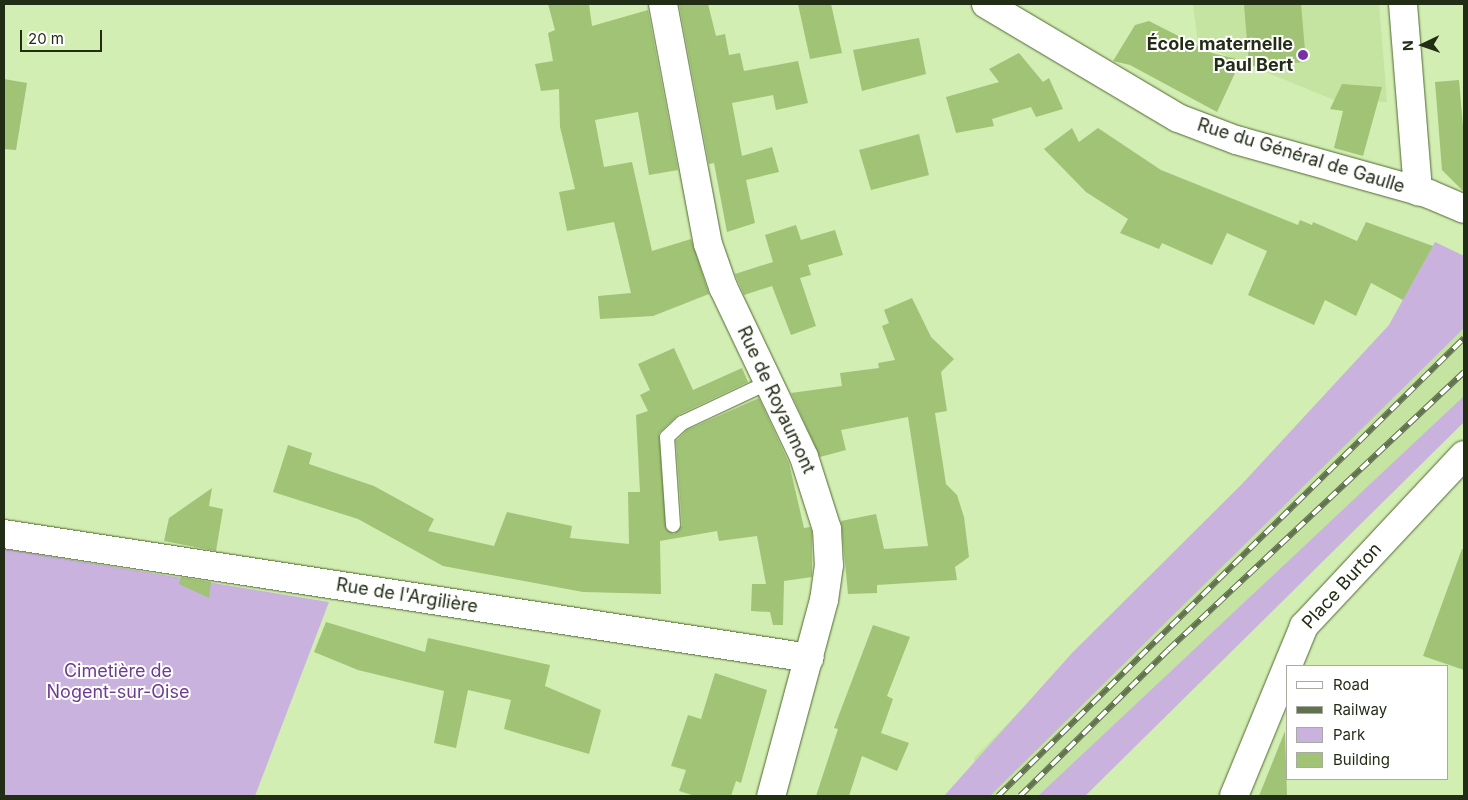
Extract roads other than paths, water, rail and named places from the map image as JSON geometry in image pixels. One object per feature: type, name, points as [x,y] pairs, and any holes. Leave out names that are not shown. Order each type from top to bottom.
[{"type":"street","name":"Rue de Royaumont","points":[[663,4],[708,244],[811,474],[827,530],[828,580],[810,658],[771,796]]},
{"type":"street","name":"Rue du Général de Gaulle","points":[[986,4],[1178,118],[1236,140],[1418,191],[1464,209]]},
{"type":"street","points":[[1403,4],[1418,191]]},
{"type":"street","name":"Place Burton","points":[[1288,665],[1304,626],[1464,455]]},
{"type":"street","name":"Rue de l'Argilière","points":[[4,534],[810,658]]},
{"type":"street","name":"Place Burton","points":[[1234,796],[1286,670]]},
{"type":"lane","points":[[673,525],[668,437],[682,423],[769,382]]},
{"type":"railway","points":[[998,796],[1464,338]]},
{"type":"railway","points":[[1020,796],[1168,650],[1464,372]]},
{"type":"place","name":"École maternelle Paul Bert","points":[[1303,55]]},
{"type":"park label","name":"Cimetière de Nogent-sur-Oise","points":[[118,682]]}]
